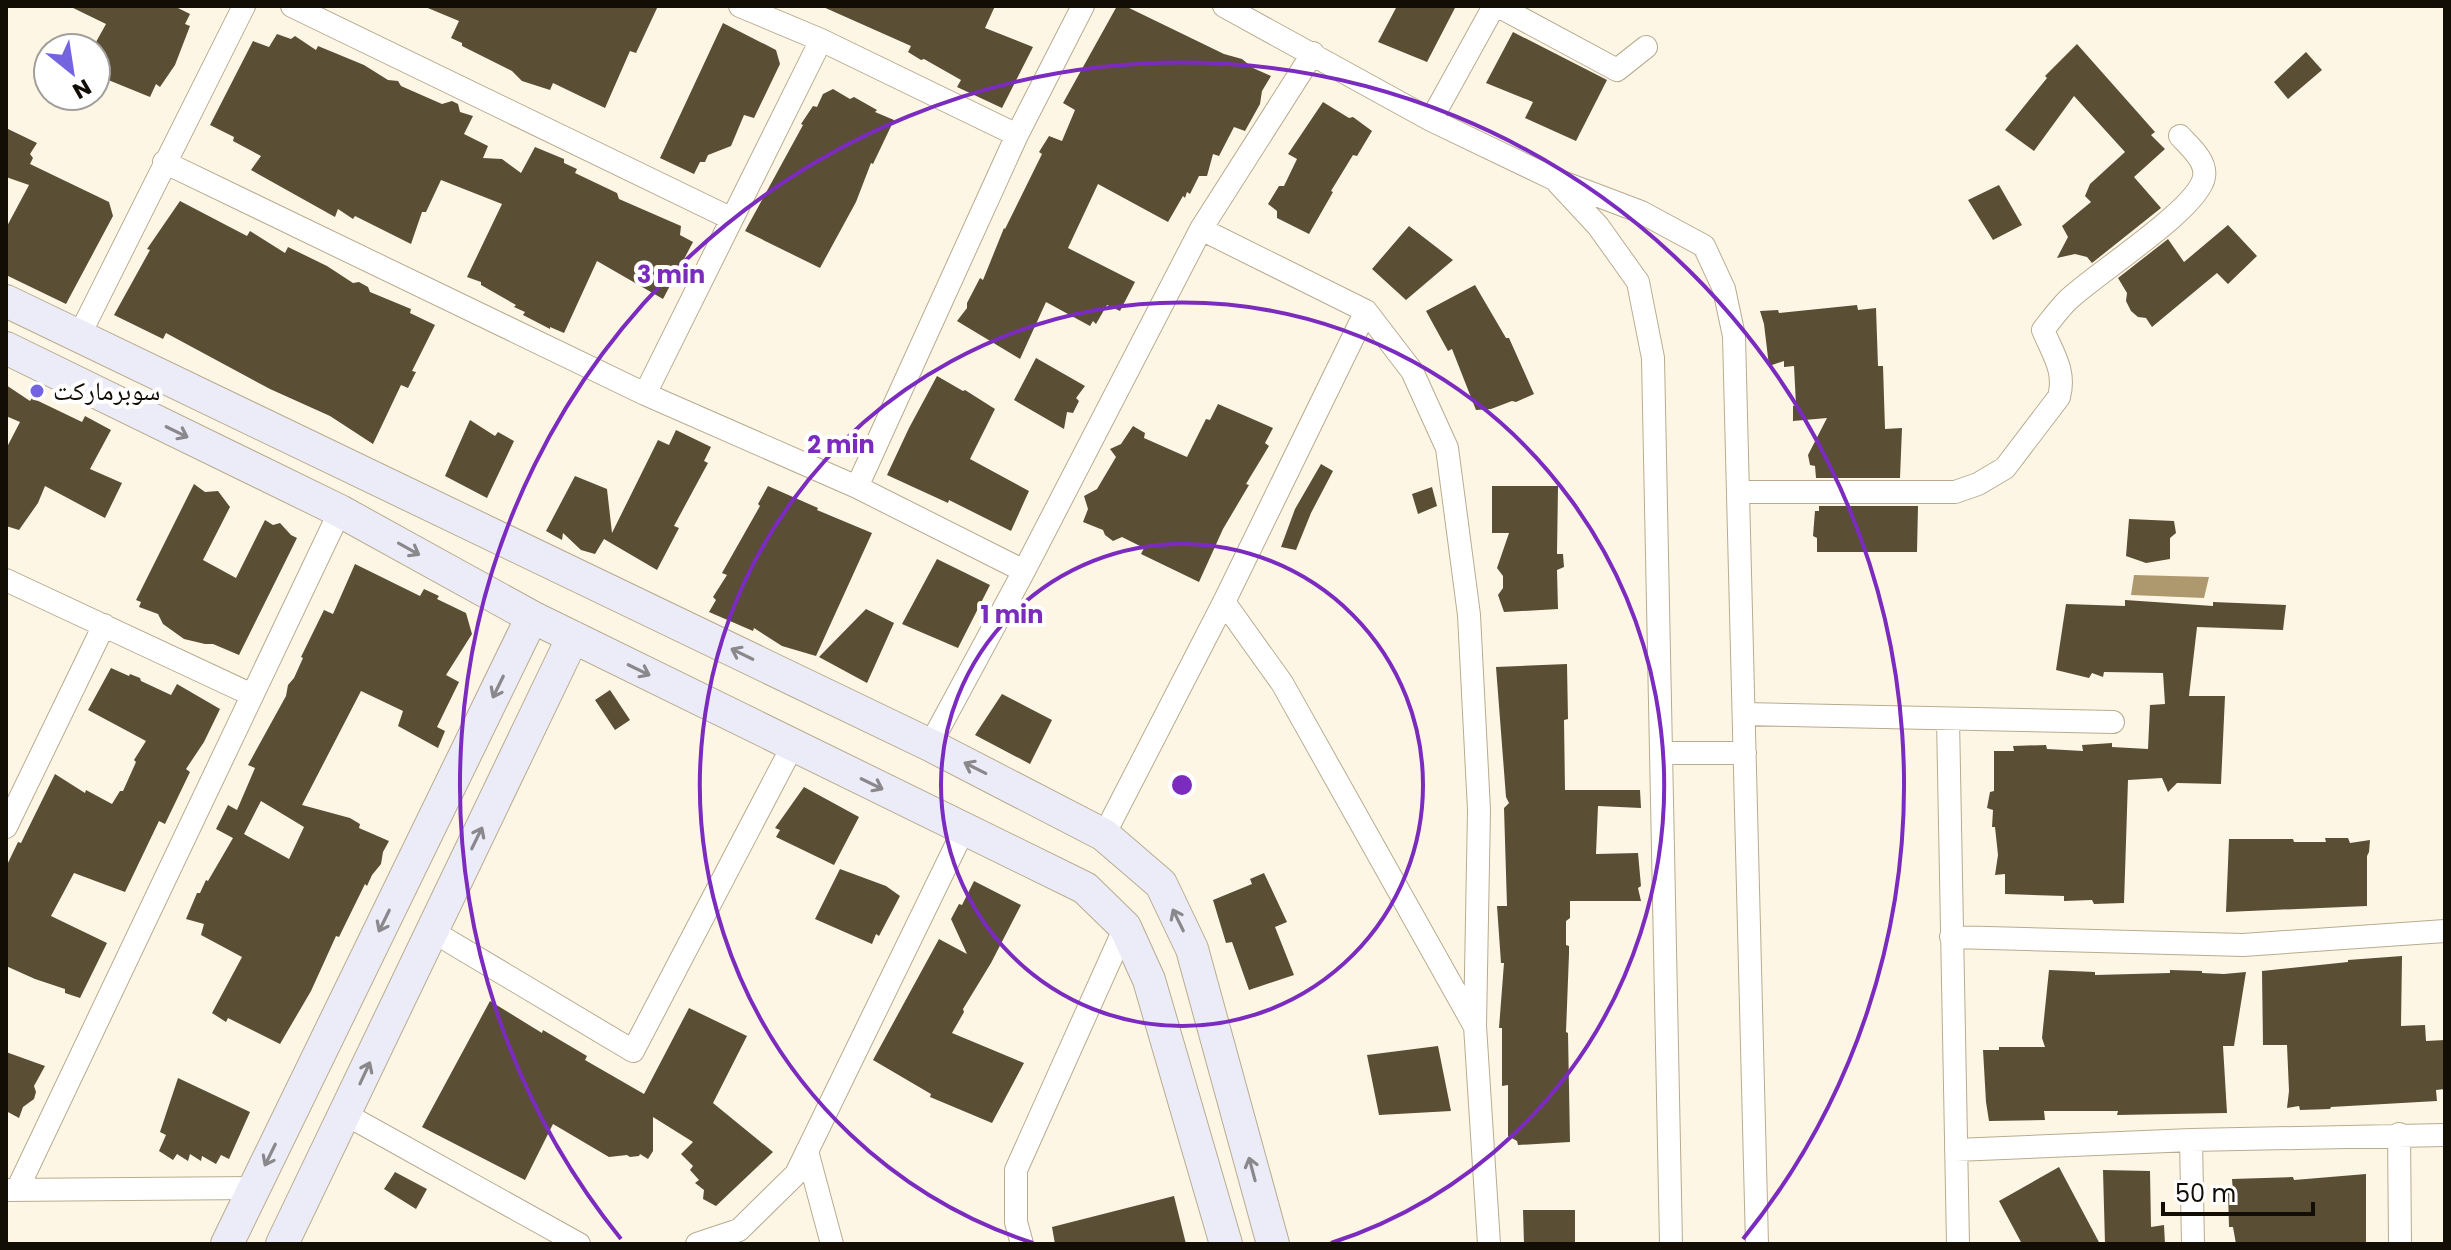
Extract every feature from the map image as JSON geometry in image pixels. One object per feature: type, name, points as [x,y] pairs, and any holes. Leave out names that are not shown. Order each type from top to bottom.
[{"type":"street","points":[[79,336],[244,6]]},
{"type":"street","points":[[292,6],[732,219]]},
{"type":"street","points":[[740,6],[821,40],[1017,135]]},
{"type":"street","points":[[857,487],[1017,135],[1083,6]]},
{"type":"street","points":[[1224,6],[1431,120],[1554,179],[1641,212],[1704,246],[1724,289],[1734,336],[1757,1244]]},
{"type":"street","points":[[1431,120],[1496,6],[1617,70],[1646,47]]},
{"type":"street","points":[[645,394],[821,40]]},
{"type":"street","points":[[930,745],[1201,229],[1313,53]]},
{"type":"street","points":[[1738,492],[1955,492],[1978,484],[2005,468],[2059,397],[2063,383],[2043,330],[2067,300],[2151,235],[2195,195],[2204,179],[2200,159],[2180,136]]},
{"type":"street","points":[[164,162],[645,394],[857,487],[1024,571]]},
{"type":"street","points":[[1554,179],[1598,226],[1638,282],[1653,358],[1671,1244]]},
{"type":"street","points":[[1201,229],[1366,311],[1412,371],[1447,448],[1469,615],[1479,810],[1475,1026],[1489,1244]]},
{"type":"street","points":[[6,301],[930,745],[1104,835],[1161,884],[1192,949],[1273,1244]]},
{"type":"street","points":[[1104,835],[1224,602],[1366,311]]},
{"type":"street","points":[[6,348],[340,511],[532,617],[1085,888],[1125,927],[1149,980],[1226,1244]]},
{"type":"street","points":[[254,1188],[12,1190],[340,511]]},
{"type":"street","points":[[6,580],[252,695]]},
{"type":"street","points":[[1224,602],[1282,683],[1475,1026]]},
{"type":"street","points":[[227,1244],[532,617]]},
{"type":"street","points":[[6,827],[104,625]]},
{"type":"street","points":[[282,1244],[573,637]]},
{"type":"street","points":[[1744,714],[2113,722]]},
{"type":"street","points":[[1948,719],[1958,1244]]},
{"type":"street","points":[[432,931],[633,1051],[793,745]]},
{"type":"street","points":[[1661,753],[1745,753]]},
{"type":"street","points":[[697,1244],[739,1230],[796,1174],[964,829]]},
{"type":"street","points":[[1022,1244],[1016,1222],[1016,1170],[1125,927]]},
{"type":"street","points":[[1951,937],[2243,945],[2445,931]]},
{"type":"street","points":[[345,1114],[579,1244]]},
{"type":"street","points":[[2399,1134],[2400,1244]]},
{"type":"street","points":[[1956,1150],[2191,1140],[2445,1135]]},
{"type":"street","points":[[2191,1140],[2193,1244]]},
{"type":"street","points":[[807,1151],[832,1244]]},
{"type":"shaded area","points":[[2134,575],[2209,577],[2204,598],[2131,595]]},
{"type":"building","points":[[69,6],[174,6],[190,14],[185,24],[190,26],[175,65],[160,87],[156,84],[150,97],[112,82],[112,32],[102,32],[106,24]]},
{"type":"building","points":[[423,6],[658,6],[636,53],[630,51],[605,108],[553,83],[550,90],[522,81],[512,71],[451,38],[459,21]]},
{"type":"building","points":[[821,6],[995,6],[985,28],[1033,47],[1002,108],[957,87],[961,80],[908,52],[911,46]]},
{"type":"building","points":[[1117,6],[1125,6],[1224,54],[1242,59],[1271,76],[1245,131],[1234,127],[1219,156],[1213,154],[1207,176],[1199,176],[1190,194],[1187,192],[1185,198],[1183,196],[1168,222],[1098,184],[1068,248],[1135,282],[1120,311],[1107,305],[1096,324],[1093,321],[1090,326],[1046,302],[1020,359],[957,321],[967,308],[980,278],[983,280],[1004,228],[1042,154],[1039,152],[1049,136],[1062,141],[1075,110],[1063,103]]},
{"type":"building","points":[[1397,6],[1456,6],[1427,62],[1378,42]]},
{"type":"building","points":[[723,23],[776,50],[780,64],[754,118],[744,115],[731,146],[708,155],[694,174],[660,158]]},
{"type":"building","points":[[1513,32],[1607,80],[1576,141],[1525,118],[1533,102],[1486,83]]},
{"type":"building","points":[[277,34],[291,39],[295,36],[316,50],[318,46],[364,65],[388,80],[398,81],[401,86],[442,104],[452,101],[458,104],[460,112],[473,116],[464,134],[488,146],[483,158],[502,159],[521,173],[535,147],[564,159],[564,163],[577,169],[575,173],[617,193],[619,199],[681,226],[680,235],[693,242],[663,299],[597,261],[564,333],[550,329],[523,315],[525,312],[481,285],[481,282],[467,277],[502,204],[441,180],[426,212],[422,212],[411,244],[355,216],[353,219],[338,209],[335,217],[251,170],[261,156],[210,125],[253,41],[269,47]]},
{"type":"building","points":[[2077,44],[2155,132],[2151,135],[2165,149],[2134,177],[2161,208],[2092,263],[2087,257],[2075,254],[2057,258],[2068,237],[2062,226],[2091,202],[2085,196],[2090,184],[2125,152],[2074,96],[2034,151],[2005,130],[2047,78],[2045,76]]},
{"type":"building","points":[[2306,52],[2322,70],[2288,99],[2274,82]]},
{"type":"building","points":[[833,89],[894,120],[871,163],[856,202],[820,268],[745,231],[801,124],[813,106],[817,107],[823,94]]},
{"type":"building","points":[[1323,102],[1372,131],[1357,156],[1353,155],[1309,234],[1277,218],[1277,211],[1268,204],[1279,186],[1284,186],[1297,159],[1288,154]]},
{"type":"building","points":[[6,128],[37,143],[30,154],[33,158],[30,164],[109,202],[113,216],[66,304],[6,275],[6,228],[29,185],[6,177]]},
{"type":"building","points":[[1999,185],[2022,225],[1993,240],[1968,200]]},
{"type":"building","points":[[180,201],[247,236],[250,231],[285,253],[288,247],[353,283],[359,282],[370,292],[411,309],[410,313],[435,325],[412,371],[416,372],[408,388],[401,385],[373,444],[330,416],[270,389],[166,333],[163,339],[114,315],[150,250],[147,249]]},
{"type":"building","points":[[2228,225],[2257,256],[2228,284],[2217,273],[2152,327],[2146,318],[2138,317],[2131,311],[2126,301],[2127,293],[2118,278],[2168,239],[2184,262]]},
{"type":"building","points":[[1409,226],[1453,260],[1406,300],[1372,269]]},
{"type":"building","points":[[1475,285],[1506,338],[1509,338],[1534,394],[1491,409],[1476,410],[1452,349],[1448,351],[1426,311]]},
{"type":"building","points":[[1857,305],[1858,310],[1876,308],[1878,366],[1883,366],[1885,429],[1902,428],[1900,478],[1816,478],[1815,466],[1810,465],[1808,455],[1827,418],[1793,421],[1793,406],[1796,405],[1794,366],[1784,367],[1784,361],[1769,366],[1760,311],[1778,310],[1779,313]]},
{"type":"building","points":[[1036,358],[1085,386],[1076,398],[1079,401],[1073,413],[1067,412],[1064,429],[1014,400]]},
{"type":"building","points":[[937,376],[995,409],[970,459],[1029,491],[1011,531],[949,500],[948,503],[887,475]]},
{"type":"building","points":[[6,385],[30,401],[32,398],[82,422],[85,416],[111,430],[90,469],[122,483],[105,518],[45,486],[38,503],[19,530],[6,526],[6,449],[20,422],[6,416]]},
{"type":"building","points":[[1218,404],[1273,428],[1265,443],[1269,446],[1246,484],[1249,485],[1223,529],[1199,582],[1141,554],[1144,548],[1122,537],[1113,541],[1103,530],[1083,522],[1088,509],[1084,496],[1097,489],[1116,457],[1110,449],[1121,444],[1133,426],[1145,433],[1144,438],[1187,457],[1206,419],[1210,420]]},
{"type":"building","points":[[470,420],[495,436],[498,432],[514,441],[487,498],[445,476]]},
{"type":"building","points":[[676,430],[711,447],[704,461],[708,463],[674,526],[679,528],[657,570],[604,539],[595,554],[581,550],[563,533],[562,540],[546,531],[575,476],[607,489],[612,533],[658,440],[669,445]]},
{"type":"building","points":[[1321,464],[1333,471],[1296,550],[1281,547],[1295,509]]},
{"type":"building","points":[[194,484],[205,492],[218,491],[230,507],[203,560],[236,578],[265,520],[273,525],[280,523],[297,538],[239,655],[213,644],[184,639],[163,624],[158,614],[139,607],[141,602],[136,600]]},
{"type":"building","points":[[768,486],[872,533],[816,656],[782,646],[754,628],[753,631],[709,612],[716,600],[713,597],[727,575],[722,573]]},
{"type":"building","points":[[1492,486],[1558,486],[1557,554],[1563,554],[1564,567],[1557,570],[1558,609],[1504,612],[1498,595],[1503,588],[1503,576],[1497,568],[1509,533],[1492,533]]},
{"type":"building","points":[[1432,487],[1437,506],[1418,514],[1412,494]]},
{"type":"building","points":[[1819,506],[1918,506],[1917,552],[1817,552],[1817,538],[1813,536],[1815,511],[1819,511]]},
{"type":"building","points":[[2129,519],[2174,521],[2176,533],[2170,538],[2170,559],[2146,563],[2126,556]]},
{"type":"building","points":[[937,559],[990,585],[958,648],[902,624]]},
{"type":"building","points":[[355,564],[420,596],[424,589],[439,596],[437,599],[466,613],[472,634],[446,675],[459,682],[437,727],[445,731],[438,748],[398,726],[403,711],[361,691],[302,805],[350,818],[360,824],[359,828],[389,841],[381,864],[367,886],[365,884],[339,937],[336,936],[311,991],[280,1044],[212,1013],[242,957],[201,935],[204,924],[186,919],[197,893],[208,881],[233,838],[216,829],[228,805],[237,810],[255,768],[248,765],[286,696],[288,685],[324,610],[333,614]],"holes":[[[261,801],[304,827],[289,859],[244,834]]]},
{"type":"building","points":[[2125,600],[2213,606],[2213,602],[2286,605],[2283,630],[2197,627],[2189,696],[2225,696],[2221,784],[2177,783],[2168,792],[2162,778],[2128,780],[2124,903],[2094,904],[2092,900],[2064,901],[2064,896],[2005,894],[2005,874],[1995,875],[1998,855],[1995,827],[1992,827],[1993,810],[1987,808],[1990,792],[1994,791],[1994,751],[2014,751],[2013,746],[2046,745],[2047,749],[2083,751],[2082,745],[2112,743],[2112,747],[2148,749],[2150,705],[2165,704],[2163,673],[2104,672],[2103,677],[2092,673],[2089,678],[2056,670],[2066,604],[2125,606]]},
{"type":"building","points":[[866,609],[894,623],[867,683],[819,657]]},
{"type":"building","points":[[1567,664],[1565,790],[1640,790],[1641,808],[1598,806],[1596,854],[1638,853],[1641,901],[1570,901],[1570,918],[1566,921],[1569,954],[1566,1032],[1570,1142],[1518,1145],[1508,1136],[1508,1085],[1502,1086],[1502,1028],[1499,1028],[1504,963],[1501,963],[1497,906],[1507,906],[1504,808],[1509,803],[1506,797],[1496,667]]},
{"type":"building","points":[[111,668],[140,678],[171,695],[177,684],[220,709],[186,769],[190,772],[165,824],[159,821],[125,892],[74,873],[51,916],[107,943],[80,998],[6,966],[6,867],[55,774],[85,793],[86,790],[112,804],[123,791],[136,762],[134,760],[146,741],[88,710]]},
{"type":"building","points":[[610,690],[630,720],[615,730],[595,700]]},
{"type":"building","points":[[1002,694],[1052,720],[1030,764],[975,735]]},
{"type":"building","points":[[804,787],[859,817],[834,865],[776,837],[780,830],[775,828]]},
{"type":"building","points":[[2325,838],[2348,838],[2350,843],[2370,840],[2367,906],[2226,912],[2229,839],[2326,842]]},
{"type":"building","points":[[840,869],[886,886],[900,896],[872,944],[815,919]]},
{"type":"building","points":[[1264,873],[1287,922],[1275,927],[1294,975],[1249,990],[1232,942],[1226,943],[1213,900],[1252,884],[1250,879]]},
{"type":"building","points":[[974,881],[1021,905],[952,1033],[1024,1063],[992,1123],[930,1097],[931,1094],[873,1060],[939,939],[967,954],[951,919]]},
{"type":"building","points":[[2402,956],[2401,1026],[2425,1025],[2426,1041],[2445,1040],[2445,1089],[2436,1090],[2437,1101],[2330,1109],[2287,1108],[2287,1045],[2263,1045],[2262,971]]},
{"type":"building","points":[[2049,970],[2095,972],[2095,975],[2170,973],[2170,970],[2224,974],[2246,972],[2234,1046],[2223,1046],[2227,1113],[2117,1115],[2118,1111],[2044,1111],[2045,1120],[1989,1121],[1983,1050],[2045,1047],[2042,1038]]},
{"type":"building","points":[[490,1001],[587,1056],[585,1060],[644,1094],[689,1008],[747,1036],[713,1103],[773,1152],[716,1206],[703,1199],[704,1190],[695,1183],[699,1180],[690,1170],[693,1166],[681,1154],[693,1142],[653,1117],[653,1151],[648,1159],[640,1154],[609,1157],[553,1124],[525,1180],[422,1127]]},
{"type":"building","points":[[1438,1046],[1451,1111],[1379,1115],[1367,1055]]},
{"type":"building","points":[[6,1052],[45,1066],[34,1086],[34,1099],[23,1107],[19,1118],[6,1111]]},
{"type":"building","points":[[178,1078],[250,1112],[229,1159],[221,1155],[216,1164],[202,1156],[201,1161],[190,1154],[188,1161],[177,1154],[173,1160],[159,1151],[166,1135],[160,1132]]},
{"type":"building","points":[[2059,1167],[2100,1244],[2022,1244],[1999,1201]]},
{"type":"building","points":[[2103,1170],[2150,1171],[2151,1227],[2164,1225],[2165,1244],[2105,1244]]},
{"type":"building","points":[[395,1172],[427,1189],[416,1209],[384,1189]]},
{"type":"building","points":[[2366,1174],[2366,1244],[2236,1244],[2233,1227],[2229,1227],[2228,1191],[2233,1192],[2232,1179],[2293,1177],[2294,1180]]},
{"type":"building","points":[[1174,1196],[1186,1244],[1055,1244],[1052,1227]]},
{"type":"building","points":[[1523,1210],[1575,1210],[1575,1244],[1524,1244]]},
{"type":"place","name":"سوبرماركت","points":[[37,391]]}]
